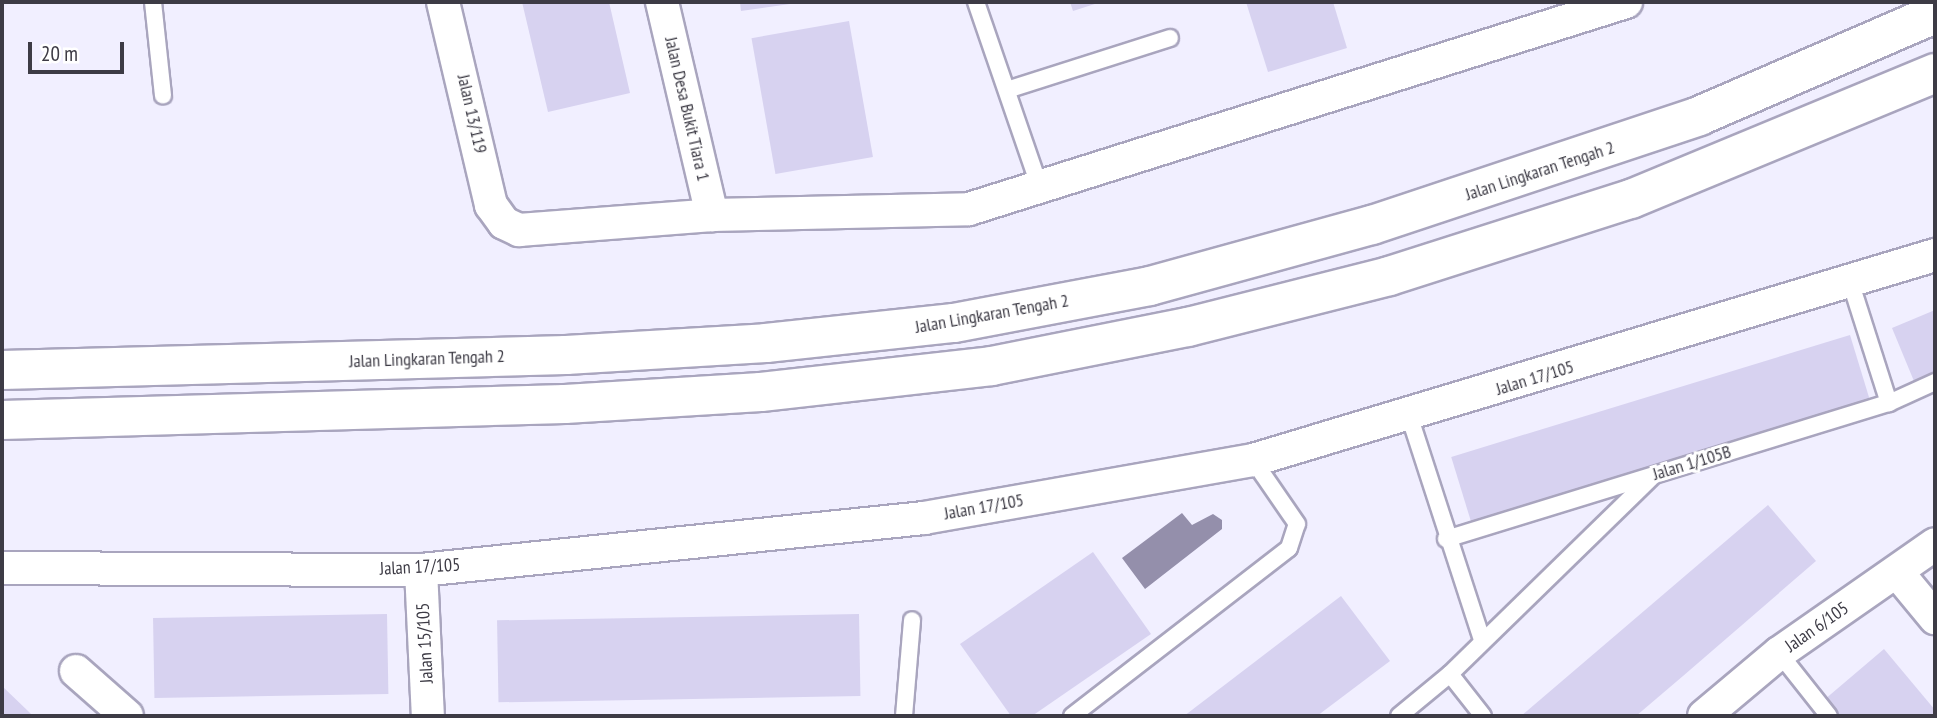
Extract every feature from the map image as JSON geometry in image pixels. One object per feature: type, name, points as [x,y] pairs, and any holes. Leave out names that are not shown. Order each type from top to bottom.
[{"type":"highway","name":"Jalan Lingkaran Tengah 2","points":[[2,370],[566,355],[766,343],[954,323],[1150,286],[1372,225],[1664,130],[1935,14]]},
{"type":"highway","points":[[2,420],[579,403],[761,392],[992,366],[1188,327],[1389,276],[1631,199],[1935,73]]},
{"type":"street","name":"Jalan 13/119","points":[[443,2],[469,94],[491,205],[504,223],[519,230],[712,215]]},
{"type":"street","name":"Jalan Desa Bukit Tiara 1","points":[[662,2],[712,215]]},
{"type":"street","points":[[712,215],[969,209],[1611,4]]},
{"type":"street","name":"Jalan 17/105","points":[[2,568],[421,570],[924,517],[1253,460],[1851,284],[1935,255]]},
{"type":"street","name":"Jalan 6/105","points":[[1704,716],[1779,653],[1935,544]]},
{"type":"street","name":"Jalan 15/105","points":[[421,570],[428,716]]},
{"type":"street","points":[[1897,572],[1935,618]]},
{"type":"street","points":[[76,671],[127,716]]},
{"type":"lane","points":[[153,2],[163,95]]},
{"type":"lane","points":[[976,2],[1041,188]]},
{"type":"lane","points":[[1007,90],[1170,38]]},
{"type":"lane","points":[[1851,284],[1889,403]]},
{"type":"lane","name":"Jalan 1/105B","points":[[1446,539],[1889,403],[1935,382]]},
{"type":"lane","points":[[1409,415],[1446,539],[1482,640]]},
{"type":"lane","points":[[1072,716],[1289,548],[1297,524],[1253,460]]},
{"type":"lane","points":[[1399,716],[1450,674],[1655,474]]},
{"type":"lane","points":[[904,716],[912,620]]},
{"type":"lane","points":[[1779,653],[1829,716]]},
{"type":"lane","points":[[1450,674],[1483,716]]},
{"type":"shaded area","points":[[1182,513],[1192,525],[1213,514],[1222,520],[1222,529],[1145,589],[1122,558]]},
{"type":"building","points":[[522,2],[609,2],[630,93],[548,112]]},
{"type":"building","points":[[740,2],[797,2],[797,3],[741,11]]},
{"type":"building","points":[[1070,2],[1101,2],[1073,11]]},
{"type":"building","points":[[1246,2],[1333,2],[1347,48],[1268,72]]},
{"type":"building","points":[[849,21],[873,157],[775,174],[752,38]]},
{"type":"building","points":[[1935,310],[1935,379],[1916,386],[1892,328]]},
{"type":"building","points":[[1850,335],[1870,402],[1472,524],[1451,457]]},
{"type":"building","points":[[1768,505],[1816,561],[1683,676],[1636,716],[1521,716]]},
{"type":"building","points":[[1093,552],[1151,634],[1032,716],[1011,716],[960,644]]},
{"type":"building","points":[[1341,596],[1390,661],[1317,716],[1184,716]]},
{"type":"building","points":[[387,614],[388,694],[154,698],[153,618]]},
{"type":"building","points":[[859,614],[860,696],[498,702],[497,620]]},
{"type":"building","points":[[1884,649],[1935,710],[1935,716],[1837,716],[1824,700]]},
{"type":"building","points":[[2,686],[28,711],[33,716],[2,716]]}]
